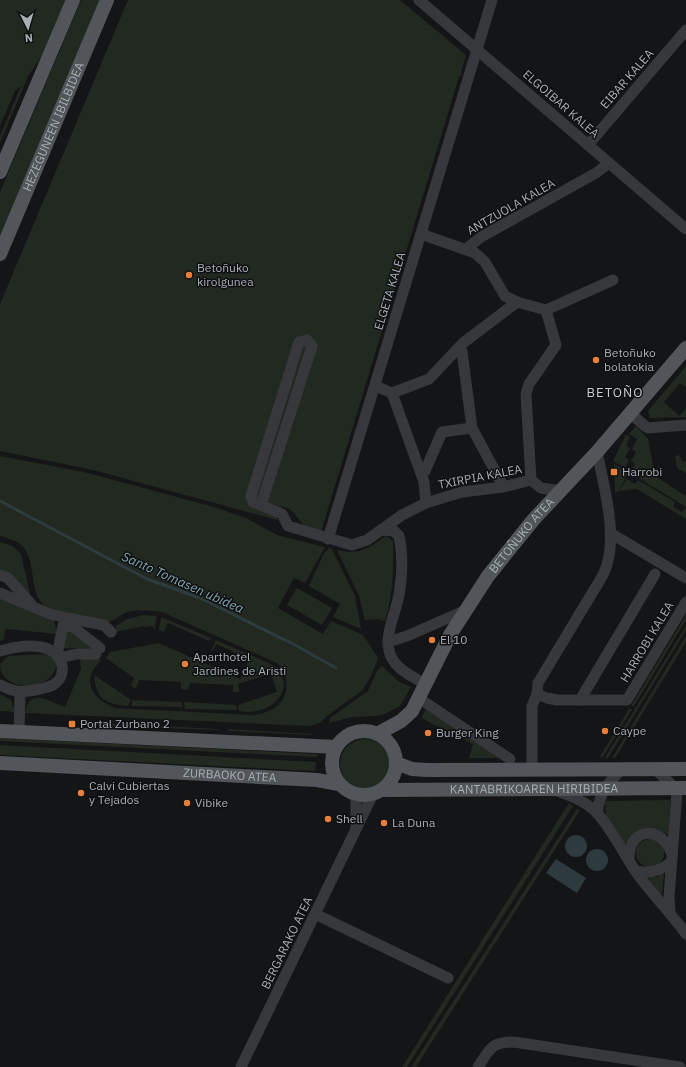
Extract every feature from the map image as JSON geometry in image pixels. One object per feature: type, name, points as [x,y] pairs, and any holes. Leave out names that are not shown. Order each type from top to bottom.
[{"type":"main road","points":[[0,172],[73,0]]},
{"type":"main road","name":"HEZEGUNEEN IBILBIDEA","points":[[0,254],[107,0]]},
{"type":"main road","name":"BETOÑUKO ATEA","points":[[377,734],[406,718],[412,711],[464,611],[489,574],[544,510],[597,452],[686,348]]},
{"type":"main road","points":[[0,731],[336,747]]},
{"type":"main road","points":[[366,731],[377,734],[391,745],[396,763],[393,778],[378,792],[356,795],[339,784],[334,775],[332,756],[336,747],[344,738],[354,733],[366,731]]},
{"type":"main road","name":"ZURBAOKO ATEA","points":[[0,763],[317,780],[339,784]]},
{"type":"main road","name":"KANTABRIKOAREN HIRIBIDEA","points":[[396,763],[418,770],[686,769]]},
{"type":"main road","name":"KANTABRIKOAREN HIRIBIDEA","points":[[378,792],[548,788],[681,788]]},
{"type":"street","name":"ELGOIBAR KALEA","points":[[419,0],[686,229]]},
{"type":"street","name":"ELGETA KALEA","points":[[328,539],[492,0]]},
{"type":"street","name":"EIBAR KALEA","points":[[588,144],[686,30]]},
{"type":"street","name":"ANTZUOLA KALEA","points":[[421,234],[466,249],[481,237],[596,173],[610,163]]},
{"type":"street","points":[[466,249],[485,262],[505,296],[517,302],[546,310],[613,280]]},
{"type":"street","points":[[374,386],[392,393],[429,379],[463,343],[517,302]]},
{"type":"street","points":[[546,310],[556,345],[529,384],[526,394],[531,480],[541,488],[561,491]]},
{"type":"street","points":[[306,340],[312,346],[261,505],[252,502],[251,496],[300,342],[306,340]]},
{"type":"street","points":[[462,351],[472,428],[501,482]]},
{"type":"street","points":[[392,393],[424,482],[426,503]]},
{"type":"street","points":[[630,413],[648,428],[686,425]]},
{"type":"street","points":[[425,471],[442,432],[472,428]]},
{"type":"street","points":[[532,770],[532,706],[537,694],[536,688],[541,676],[608,565],[611,548],[610,533],[597,452]]},
{"type":"street","name":"TXIRPIA KALEA","points":[[261,505],[282,514],[288,526],[352,545],[367,540],[402,515],[426,503],[462,492],[503,487],[531,480]]},
{"type":"street","points":[[541,488],[544,501],[544,510]]},
{"type":"street","points":[[402,515],[399,524],[400,588],[388,642],[389,653],[395,664],[425,684]]},
{"type":"street","points":[[382,530],[394,531],[399,536]]},
{"type":"street","points":[[610,533],[686,578]]},
{"type":"street","points":[[580,700],[655,574]]},
{"type":"street","points":[[0,575],[8,578],[35,608]]},
{"type":"street","points":[[0,593],[65,622],[73,627],[98,651],[58,656]]},
{"type":"street","name":"HARROBI KALEA","points":[[537,694],[546,698],[627,700],[686,602]]},
{"type":"street","points":[[388,642],[407,636],[464,611]]},
{"type":"street","points":[[65,622],[104,625],[111,632]]},
{"type":"street","points":[[58,656],[65,622]]},
{"type":"street","points":[[0,651],[13,646],[48,648],[58,656],[62,662],[61,678],[54,685],[45,689],[20,693],[0,685]]},
{"type":"street","points":[[19,732],[20,693]]},
{"type":"street","points":[[426,703],[510,759]]},
{"type":"street","points":[[597,813],[600,796],[604,788],[622,769]]},
{"type":"street","points":[[655,769],[681,788],[677,798],[671,857],[668,904],[670,912]]},
{"type":"street","points":[[548,788],[580,800],[597,813],[636,872],[659,902],[670,912],[686,934]]},
{"type":"street","name":"BERGARAKO ATEA","points":[[241,1067],[356,830],[378,792]]},
{"type":"street","name":"BERGARAKO ATEA","points":[[356,795],[356,830]]},
{"type":"street","points":[[629,861],[628,853],[632,843],[637,837],[646,833],[657,834],[664,839],[671,857]]},
{"type":"street","points":[[636,872],[652,872],[665,867],[671,857]]},
{"type":"street","points":[[315,914],[448,978]]},
{"type":"street","points":[[478,1067],[492,1046],[500,1042],[514,1042],[680,1067]]},
{"type":"shaded area","points":[[0,0],[69,0],[58,33],[28,76],[0,143],[0,136],[21,86],[15,91],[0,126]]},
{"type":"shaded area","points":[[81,0],[100,0],[0,238],[0,192]]},
{"type":"shaded area","name":"Betoñuko kirolgunea","points":[[128,0],[400,0],[466,55],[461,73],[462,75],[459,77],[321,532],[307,527],[289,509],[281,507],[277,520],[93,470],[0,451],[0,304]]},
{"type":"shaded area","points":[[686,366],[686,387],[680,383],[664,402],[679,416],[686,408],[686,417],[650,418],[648,411]]},
{"type":"shaded area","points":[[636,426],[648,439],[655,476],[686,496],[686,507],[630,473],[635,464],[631,461],[636,452],[632,449],[637,439],[629,434]]},
{"type":"shaded area","points":[[626,434],[630,437],[626,445],[630,448],[625,457],[629,460],[625,468],[613,461]]},
{"type":"shaded area","points":[[679,455],[683,462],[686,461],[686,473],[677,468],[675,456]]},
{"type":"shaded area","points":[[0,456],[84,472],[214,507],[246,518],[277,535],[325,547],[305,583],[294,578],[278,608],[323,634],[331,621],[363,635],[378,658],[372,674],[363,690],[327,716],[320,723],[309,726],[25,713],[27,705],[35,698],[46,699],[65,707],[81,669],[80,658],[97,658],[101,660],[94,668],[90,679],[91,685],[96,695],[100,699],[115,708],[252,715],[265,712],[279,705],[285,693],[286,681],[281,668],[277,663],[162,612],[134,611],[123,614],[109,622],[106,622],[55,612],[43,605],[35,588],[30,559],[26,551],[20,544],[0,536]]},
{"type":"shaded area","points":[[614,464],[629,472],[618,492],[615,492]]},
{"type":"shaded area","points":[[627,479],[635,484],[638,480],[675,502],[673,507],[682,512],[685,508],[686,519],[637,489],[619,491]]},
{"type":"shaded area","points":[[386,536],[393,541],[393,571],[388,611],[385,621],[377,619],[365,620],[359,596],[337,550],[352,552],[363,550]]},
{"type":"shaded area","points":[[0,542],[13,546],[21,554],[31,598],[0,571]]},
{"type":"shaded area","points":[[329,548],[332,549],[355,596],[361,629],[333,617],[340,604],[309,586],[323,555]]},
{"type":"shaded area","points":[[297,588],[332,608],[322,625],[287,605]]},
{"type":"shaded area","points":[[0,596],[54,620],[57,634],[6,629],[4,639],[0,641]]},
{"type":"shaded area","points":[[143,615],[157,616],[154,631],[153,626],[144,626],[116,632],[116,626],[127,619]]},
{"type":"shaded area","points":[[686,615],[686,620],[634,706],[631,706]]},
{"type":"shaded area","points":[[161,617],[211,638],[209,641],[168,623],[164,632],[159,630]]},
{"type":"shaded area","points":[[686,626],[686,630],[608,758],[605,758]]},
{"type":"shaded area","points":[[72,630],[97,649],[61,648],[67,632]]},
{"type":"shaded area","points":[[686,636],[686,642],[615,758],[612,758]]},
{"type":"shaded area","points":[[216,640],[273,665],[281,674],[284,683],[282,692],[277,700],[270,706],[260,710],[250,712],[239,711],[238,705],[277,692],[271,674],[238,684],[239,692],[233,692],[233,685],[190,683],[188,690],[181,689],[181,682],[139,680],[136,689],[131,685],[134,678],[106,658],[110,652],[159,643],[240,679],[243,673],[245,674],[247,670],[245,669],[249,659],[216,644],[213,651],[211,650]]},
{"type":"shaded area","points":[[49,655],[57,662],[54,672],[47,680],[28,686],[18,685],[9,681],[2,674],[0,664],[8,656]]},
{"type":"shaded area","points":[[382,666],[398,681],[411,687],[400,706],[385,714],[377,716],[353,717],[329,723],[330,718],[368,691],[377,671]]},
{"type":"shaded area","points":[[94,675],[131,700],[128,706],[113,704],[103,699],[97,690]]},
{"type":"shaded area","points":[[0,694],[11,700],[15,712],[0,711]]},
{"type":"shaded area","points":[[132,700],[182,702],[182,707],[132,706]]},
{"type":"shaded area","points":[[184,702],[236,705],[237,710],[185,709]]},
{"type":"shaded area","points":[[427,707],[503,758],[469,758],[473,744],[421,718]]},
{"type":"shaded area","points":[[629,709],[632,709],[603,757],[599,758]]},
{"type":"shaded area","points":[[83,722],[151,726],[153,727],[82,724]]},
{"type":"shaded area","points":[[161,726],[218,729],[220,730],[161,728]]},
{"type":"shaded area","points":[[229,729],[312,734],[314,735],[228,731]]},
{"type":"shaded area","points":[[0,738],[317,754],[317,757],[0,741]]},
{"type":"shaded area","points":[[360,739],[370,739],[383,746],[390,759],[390,769],[383,782],[370,789],[360,789],[351,785],[344,778],[340,769],[340,759],[344,750],[351,743]]},
{"type":"shaded area","points":[[0,745],[316,762],[315,771],[0,755]]},
{"type":"shaded area","points":[[670,800],[669,833],[667,835],[658,830],[644,828],[631,836],[624,845],[606,818],[605,801]]},
{"type":"shaded area","points":[[569,803],[573,806],[407,1067],[402,1067]]},
{"type":"shaded area","points":[[577,809],[580,810],[416,1067],[411,1067]]},
{"type":"shaded area","points":[[576,835],[580,836],[586,842],[586,850],[580,856],[576,857],[572,856],[566,850],[565,846],[566,842],[572,836]]},
{"type":"shaded area","points":[[650,839],[660,843],[664,853],[660,863],[650,867],[640,863],[636,853],[640,843]]},
{"type":"shaded area","points":[[597,849],[601,850],[607,856],[607,864],[601,870],[597,871],[593,870],[587,864],[586,860],[587,856],[593,850]]},
{"type":"shaded area","points":[[556,859],[586,878],[577,893],[546,873]]},
{"type":"shaded area","points":[[664,873],[661,895],[647,877],[657,877]]},
{"type":"waterway","name":"Santo Tomasen ubidea","points":[[0,501],[147,579],[200,598],[295,645],[336,668]]},
{"type":"place","name":"Betoñuko kirolgunea","points":[[189,275]]},
{"type":"place","name":"Betoñuko bolatokia","points":[[596,360]]},
{"type":"place","name":"Harrobi","points":[[614,472]]},
{"type":"place","name":"El 10","points":[[432,640]]},
{"type":"place","name":"Aparthotel Jardines de Aristi","points":[[185,664]]},
{"type":"place","name":"Portal Zurbano 2","points":[[72,724]]},
{"type":"place","name":"Caype","points":[[605,731]]},
{"type":"place","name":"Burger King","points":[[428,733]]},
{"type":"place","name":"Calvi Cubiertas y Tejados","points":[[81,793]]},
{"type":"place","name":"Vibike","points":[[187,803]]},
{"type":"place","name":"Shell","points":[[328,819]]},
{"type":"place","name":"La Duna","points":[[384,823]]},
{"type":"district","name":"BETOÑO","points":[[615,392]]}]
